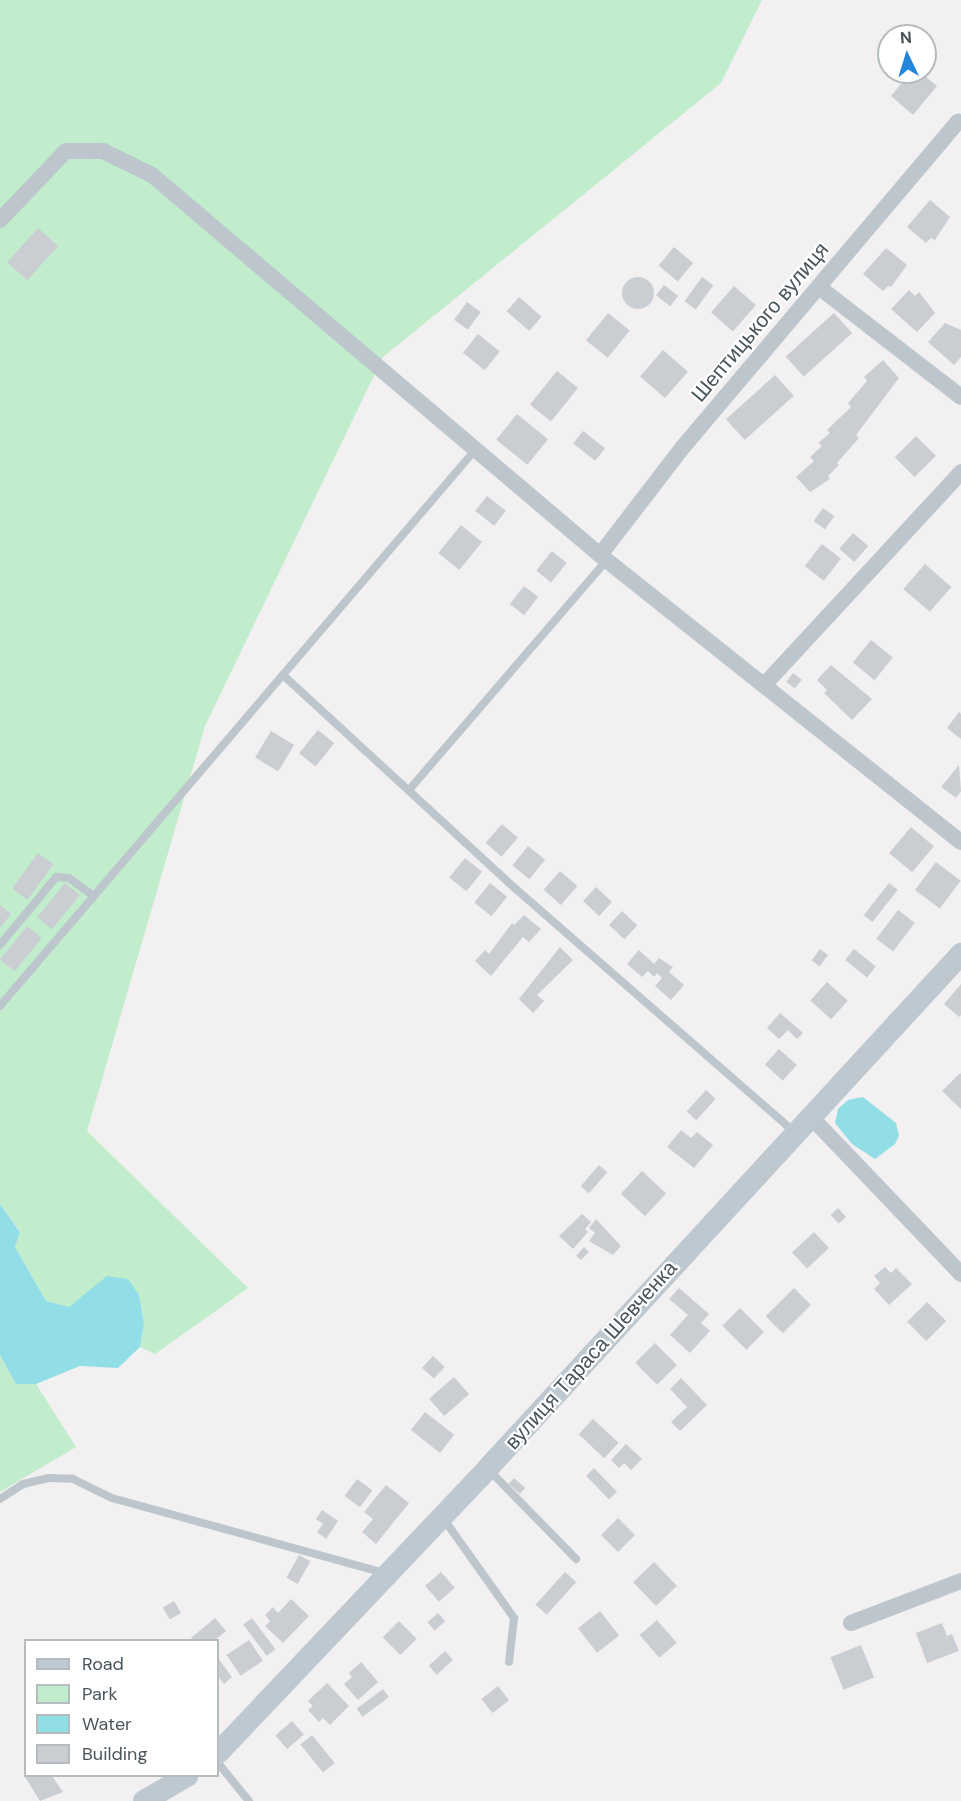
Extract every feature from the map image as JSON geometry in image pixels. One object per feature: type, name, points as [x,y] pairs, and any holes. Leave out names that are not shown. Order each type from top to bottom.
[{"type":"street","name":"Шептицького вулиця","points":[[603,557],[683,447],[820,288],[958,122]]},
{"type":"street","points":[[0,220],[66,151],[103,151],[120,157],[152,175],[603,557],[961,842]]},
{"type":"street","points":[[820,288],[961,397]]},
{"type":"street","points":[[765,684],[961,472]]},
{"type":"street","name":"вулиця Тараса Шевченка","points":[[219,1752],[488,1468],[961,954]]},
{"type":"street","points":[[804,1126],[961,1274]]},
{"type":"street","points":[[852,1623],[961,1581]]},
{"type":"street","points":[[144,1801],[185,1777]]},
{"type":"lane","points":[[0,1006],[475,450]]},
{"type":"lane","points":[[409,790],[603,557]]},
{"type":"lane","points":[[283,675],[517,890],[804,1126]]},
{"type":"lane","points":[[0,945],[57,877],[69,878],[94,896]]},
{"type":"lane","points":[[488,1468],[576,1559]]},
{"type":"lane","points":[[0,1499],[23,1484],[49,1478],[74,1479],[112,1498],[389,1574]]},
{"type":"lane","points":[[441,1515],[514,1618],[508,1662]]},
{"type":"lane","points":[[219,1764],[249,1801]]},
{"type":"green space","points":[[0,0],[762,0],[721,83],[383,357],[205,726],[87,1131],[248,1288],[155,1354],[140,1347],[144,1322],[139,1295],[69,1307],[46,1301],[15,1247],[20,1231],[0,1204]]},
{"type":"green space","points":[[0,1355],[16,1384],[36,1384],[76,1447],[0,1492]]},
{"type":"water","points":[[863,1097],[896,1123],[899,1136],[895,1144],[875,1159],[852,1144],[835,1123],[838,1109],[848,1100]]},
{"type":"water","points":[[0,1204],[20,1232],[15,1247],[46,1301],[69,1307],[107,1276],[128,1279],[139,1295],[144,1323],[140,1347],[118,1368],[80,1366],[36,1384],[16,1384],[0,1355]]},
{"type":"building","points":[[901,84],[935,84],[937,86],[913,115],[891,96]]},
{"type":"building","points":[[930,200],[950,217],[935,240],[931,238],[926,243],[907,227]]},
{"type":"building","points":[[38,228],[58,246],[27,280],[7,262]]},
{"type":"building","points":[[674,247],[693,263],[678,281],[659,265]]},
{"type":"building","points":[[886,248],[907,265],[891,287],[888,286],[883,291],[863,274]]},
{"type":"building","points":[[638,277],[649,282],[654,293],[649,304],[638,309],[627,304],[622,293],[627,282]]},
{"type":"building","points":[[702,277],[713,285],[696,309],[684,301]]},
{"type":"building","points":[[664,285],[678,296],[670,306],[656,295]]},
{"type":"building","points":[[734,286],[756,305],[733,331],[711,312]]},
{"type":"building","points":[[909,290],[915,296],[919,292],[935,313],[917,332],[891,309]]},
{"type":"building","points":[[519,297],[542,317],[529,331],[507,311]]},
{"type":"building","points":[[467,302],[481,312],[468,330],[454,320]]},
{"type":"building","points":[[608,313],[630,331],[608,358],[586,340]]},
{"type":"building","points":[[834,313],[852,333],[804,377],[786,356]]},
{"type":"building","points":[[945,323],[961,330],[961,357],[954,365],[928,342]]},
{"type":"building","points":[[478,334],[500,352],[485,370],[463,353]]},
{"type":"building","points":[[663,350],[688,372],[665,398],[640,376]]},
{"type":"building","points":[[883,360],[899,378],[856,435],[859,438],[837,463],[839,465],[828,476],[830,479],[810,492],[796,477],[814,461],[810,457],[822,446],[818,443],[830,433],[827,430],[851,407],[848,403],[867,381],[864,377]]},
{"type":"building","points":[[557,371],[578,388],[551,421],[530,404]]},
{"type":"building","points":[[775,375],[794,396],[745,440],[726,419]]},
{"type":"building","points":[[517,414],[548,439],[527,465],[496,440]]},
{"type":"building","points":[[583,431],[605,448],[595,461],[573,444]]},
{"type":"building","points":[[916,436],[936,456],[915,477],[895,457]]},
{"type":"building","points":[[487,496],[506,511],[494,526],[475,511]]},
{"type":"building","points":[[823,508],[834,516],[825,529],[814,521]]},
{"type":"building","points":[[461,525],[482,542],[459,570],[438,553]]},
{"type":"building","points":[[853,533],[868,546],[854,562],[839,549]]},
{"type":"building","points":[[822,544],[841,559],[824,581],[805,566]]},
{"type":"building","points":[[552,551],[567,563],[551,582],[536,570]]},
{"type":"building","points":[[925,564],[951,587],[930,612],[903,589]]},
{"type":"building","points":[[524,586],[538,597],[524,615],[510,604]]},
{"type":"building","points":[[871,640],[893,658],[875,680],[853,663]]},
{"type":"building","points":[[831,665],[872,699],[852,720],[824,693],[827,690],[817,680]]},
{"type":"building","points":[[793,673],[802,680],[795,688],[786,682]]},
{"type":"building","points":[[959,712],[961,714],[961,739],[947,728]]},
{"type":"building","points":[[318,730],[334,743],[315,767],[299,753]]},
{"type":"building","points":[[271,731],[294,745],[278,771],[255,758]]},
{"type":"building","points":[[959,765],[961,791],[956,798],[941,787]]},
{"type":"building","points":[[502,824],[518,838],[501,857],[486,843]]},
{"type":"building","points":[[911,827],[934,846],[912,872],[889,853]]},
{"type":"building","points":[[528,846],[545,860],[529,879],[512,865]]},
{"type":"building","points":[[38,853],[53,864],[28,900],[12,889]]},
{"type":"building","points":[[465,858],[482,872],[466,891],[449,877]]},
{"type":"building","points":[[936,862],[961,881],[940,909],[915,890]]},
{"type":"building","points":[[560,871],[577,886],[561,905],[544,890]]},
{"type":"building","points":[[65,883],[80,895],[52,929],[37,917]]},
{"type":"building","points":[[490,883],[507,897],[491,916],[474,902]]},
{"type":"building","points":[[889,883],[898,890],[872,922],[864,915]]},
{"type":"building","points":[[596,887],[612,902],[599,916],[583,901]]},
{"type":"building","points":[[0,905],[11,914],[0,928]]},
{"type":"building","points":[[898,910],[915,923],[893,951],[876,939]]},
{"type":"building","points":[[622,911],[637,925],[624,939],[609,925]]},
{"type":"building","points":[[524,915],[541,929],[529,942],[523,937],[491,976],[475,961],[485,950],[489,954],[512,923],[514,925]]},
{"type":"building","points":[[27,926],[42,938],[15,971],[0,959]]},
{"type":"building","points":[[560,947],[573,960],[537,995],[544,1001],[533,1013],[519,999]]},
{"type":"building","points":[[820,949],[828,955],[820,966],[812,960]]},
{"type":"building","points":[[854,949],[876,967],[867,978],[845,960]]},
{"type":"building","points":[[639,950],[654,964],[659,958],[673,967],[669,972],[684,985],[671,1000],[655,986],[662,978],[657,973],[654,977],[648,971],[642,977],[627,964]]},
{"type":"building","points":[[827,982],[848,1001],[831,1019],[810,1001]]},
{"type":"building","points":[[961,984],[961,1015],[959,1017],[944,1004]]},
{"type":"building","points":[[780,1013],[803,1033],[797,1039],[788,1030],[779,1039],[767,1028]]},
{"type":"building","points":[[779,1049],[797,1065],[783,1081],[765,1065]]},
{"type":"building","points":[[961,1074],[961,1109],[942,1091]]},
{"type":"building","points":[[706,1090],[716,1099],[696,1120],[687,1112]]},
{"type":"building","points":[[681,1130],[691,1138],[697,1132],[713,1145],[694,1168],[667,1147]]},
{"type":"building","points":[[599,1165],[607,1172],[589,1193],[581,1186]]},
{"type":"building","points":[[642,1171],[666,1194],[645,1216],[621,1194]]},
{"type":"building","points":[[838,1208],[846,1217],[839,1224],[831,1215]]},
{"type":"building","points":[[582,1214],[591,1222],[585,1229],[588,1232],[573,1249],[559,1236]]},
{"type":"building","points":[[596,1219],[621,1246],[613,1255],[589,1241],[595,1233],[589,1228]]},
{"type":"building","points":[[814,1232],[829,1248],[807,1269],[792,1252]]},
{"type":"building","points":[[584,1247],[589,1252],[581,1260],[576,1256]]},
{"type":"building","points":[[885,1267],[891,1273],[896,1268],[912,1284],[889,1305],[874,1289],[880,1283],[874,1276]]},
{"type":"building","points":[[679,1288],[709,1314],[701,1323],[710,1331],[690,1353],[670,1335],[688,1315],[669,1299]]},
{"type":"building","points":[[794,1288],[811,1305],[783,1333],[766,1316]]},
{"type":"building","points":[[927,1302],[946,1321],[926,1341],[907,1322]]},
{"type":"building","points":[[740,1308],[764,1332],[746,1350],[722,1326]]},
{"type":"building","points":[[655,1343],[677,1365],[657,1385],[635,1363]]},
{"type":"building","points":[[433,1356],[445,1367],[434,1379],[422,1368]]},
{"type":"building","points":[[454,1377],[469,1394],[444,1416],[429,1399]]},
{"type":"building","points":[[681,1378],[707,1405],[680,1431],[671,1422],[687,1407],[670,1389]]},
{"type":"building","points":[[425,1412],[454,1435],[440,1453],[411,1430]]},
{"type":"building","points":[[593,1419],[619,1443],[604,1458],[579,1434]]},
{"type":"building","points":[[626,1444],[642,1459],[631,1470],[624,1463],[619,1468],[611,1460]]},
{"type":"building","points":[[594,1468],[617,1492],[609,1499],[586,1476]]},
{"type":"building","points":[[514,1478],[525,1488],[520,1494],[509,1484]]},
{"type":"building","points":[[357,1479],[372,1490],[360,1507],[345,1496]]},
{"type":"building","points":[[386,1485],[409,1503],[376,1544],[362,1532],[373,1519],[364,1512]]},
{"type":"building","points":[[322,1510],[338,1521],[326,1539],[317,1532],[323,1524],[316,1519]]},
{"type":"building","points":[[618,1518],[635,1535],[618,1552],[601,1535]]},
{"type":"building","points":[[299,1555],[310,1561],[298,1584],[286,1578]]},
{"type":"building","points":[[654,1562],[677,1586],[656,1606],[633,1582]]},
{"type":"building","points":[[441,1572],[455,1588],[439,1602],[425,1586]]},
{"type":"building","points":[[565,1572],[576,1582],[547,1615],[536,1605]]},
{"type":"building","points":[[291,1599],[309,1616],[283,1643],[265,1626],[270,1621],[265,1615],[273,1607],[278,1613]]},
{"type":"building","points":[[174,1601],[181,1613],[170,1620],[163,1608]]},
{"type":"building","points":[[600,1611],[619,1635],[597,1653],[578,1628]]},
{"type":"building","points":[[438,1613],[445,1621],[435,1630],[427,1622]]},
{"type":"building","points":[[215,1618],[226,1631],[216,1639],[191,1638]]},
{"type":"building","points":[[252,1618],[275,1649],[267,1656],[243,1625]]},
{"type":"building","points":[[657,1620],[677,1643],[659,1658],[640,1635]]},
{"type":"building","points":[[399,1621],[417,1639],[400,1655],[383,1637]]},
{"type":"building","points":[[942,1623],[947,1636],[952,1634],[959,1651],[927,1663],[916,1633]]},
{"type":"building","points":[[249,1640],[263,1661],[241,1676],[227,1655]]},
{"type":"building","points":[[861,1645],[874,1677],[844,1690],[830,1657]]},
{"type":"building","points":[[445,1651],[453,1660],[437,1675],[429,1666]]},
{"type":"building","points":[[219,1659],[232,1677],[224,1684],[219,1677]]},
{"type":"building","points":[[361,1662],[378,1682],[358,1700],[344,1684],[352,1677],[349,1673]]},
{"type":"building","points":[[327,1683],[349,1706],[330,1725],[323,1718],[319,1722],[308,1710],[313,1706],[308,1701]]},
{"type":"building","points":[[498,1686],[509,1700],[493,1713],[481,1699]]},
{"type":"building","points":[[383,1689],[389,1697],[363,1717],[357,1709]]},
{"type":"building","points":[[292,1721],[304,1735],[287,1749],[275,1735]]},
{"type":"building","points":[[312,1735],[335,1763],[323,1772],[300,1744]]},
{"type":"building","points":[[25,1777],[53,1777],[63,1792],[40,1801]]}]
